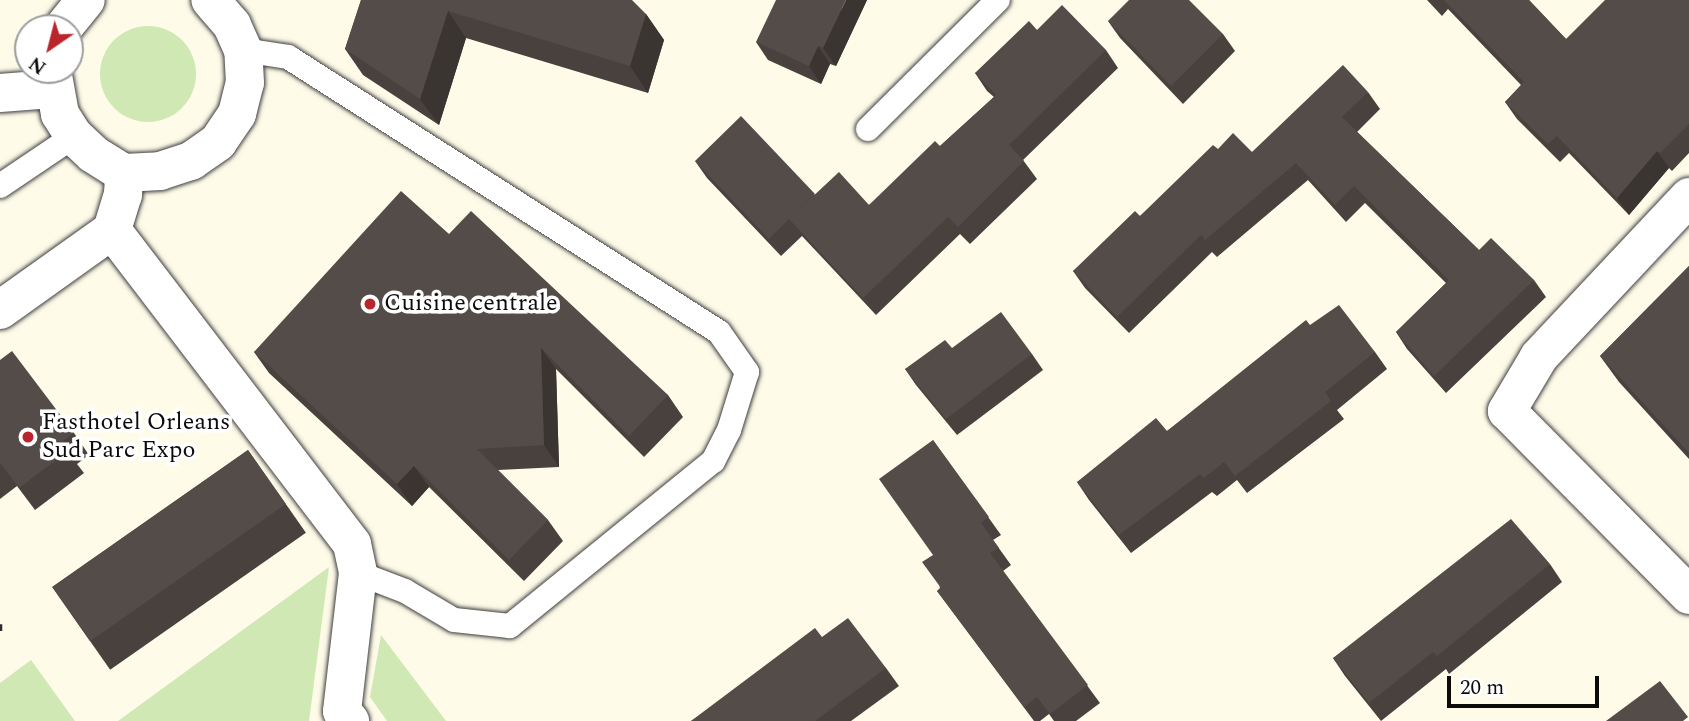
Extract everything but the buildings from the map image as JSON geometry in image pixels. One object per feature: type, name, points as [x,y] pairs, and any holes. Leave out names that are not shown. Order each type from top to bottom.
[{"type":"street","points":[[74,14],[86,0]]},
{"type":"street","points":[[54,84],[74,136],[124,173],[160,170],[191,162],[218,142],[237,114],[245,83],[243,50],[232,25],[210,0]]},
{"type":"street","points":[[0,93],[33,84]]},
{"type":"street","points":[[0,310],[112,229],[123,195],[124,173]]},
{"type":"street","points":[[1689,197],[1539,357],[1507,411],[1689,595]]},
{"type":"street","points":[[112,229],[352,544],[358,573],[342,711],[349,721]]},
{"type":"lane","points":[[868,129],[998,0]]},
{"type":"lane","points":[[243,50],[288,57],[696,317],[719,332],[747,372],[729,430],[713,461],[510,626],[454,620],[405,591],[358,573]]},
{"type":"lane","points":[[0,186],[74,136]]},
{"type":"path","points":[[0,624],[0,632]]},
{"type":"green space","points":[[148,26],[166,30],[182,40],[192,56],[196,74],[192,92],[182,108],[166,118],[148,122],[130,118],[114,108],[104,92],[100,74],[104,56],[114,40],[130,30]]},
{"type":"green space","points":[[329,567],[309,721],[118,721]]},
{"type":"green space","points":[[381,635],[446,721],[387,721],[370,697]]},
{"type":"green space","points":[[31,660],[75,721],[0,721],[0,683]]},
{"type":"place","name":"Cuisine centrale","points":[[370,304]]},
{"type":"place","name":"Fasthotel Orleans Sud Parc Expo","points":[[28,437]]}]
